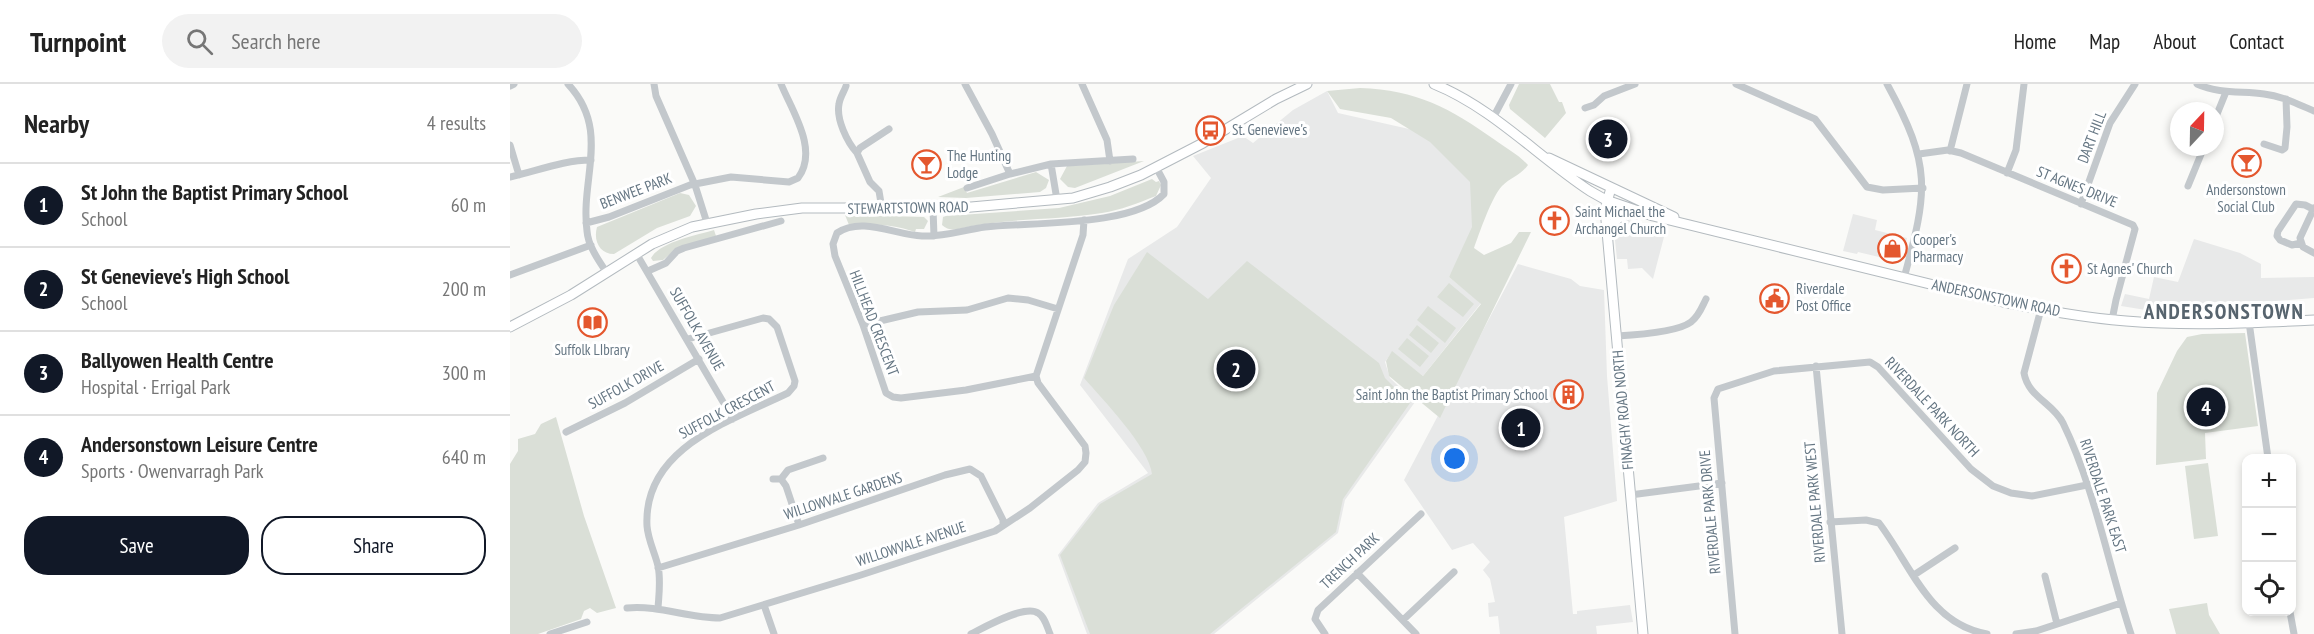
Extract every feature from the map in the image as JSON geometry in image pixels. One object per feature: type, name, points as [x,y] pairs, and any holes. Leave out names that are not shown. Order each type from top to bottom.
[{"type":"main road","name":"ANDERSONSTOWN ROAD","points":[[1434,84],[1468,101],[1546,157],[1569,177],[1606,200],[1646,214],[2003,302],[2041,309],[2112,320],[2249,322],[2314,320]]},
{"type":"main road","name":"STEWARTSTOWN ROAD","points":[[510,327],[544,311],[636,253],[667,237],[707,223],[802,208],[882,209],[1021,204],[1073,198],[1110,187],[1203,143],[1300,85]]},
{"type":"main road","name":"ANDERSONSTOWN ROAD","points":[[1546,157],[1686,223]]},
{"type":"main road","name":"FINAGHY ROAD NORTH","points":[[1611,188],[1606,200],[1607,238],[1643,634]]},
{"type":"main road","points":[[1607,238],[1612,224],[1624,214],[1646,214]]},
{"type":"street","points":[[510,86],[514,84]]},
{"type":"street","points":[[568,84],[579,99],[588,118],[592,138],[587,233],[607,273]]},
{"type":"street","points":[[654,84],[656,96],[694,185],[707,223]]},
{"type":"street","name":"BENWEE PARK","points":[[586,223],[609,217],[694,185],[731,177],[789,182],[798,178],[804,169],[805,142],[781,84]]},
{"type":"street","points":[[965,84],[1010,174]]},
{"type":"street","points":[[1082,84],[1107,140],[1110,160]]},
{"type":"street","points":[[1493,118],[1511,84]]},
{"type":"street","points":[[1586,108],[1594,105],[1604,96],[1635,84]]},
{"type":"street","points":[[1887,84],[1919,154],[1923,188],[1918,230],[1904,278]]},
{"type":"street","points":[[1950,151],[1967,84]]},
{"type":"street","points":[[2007,173],[2016,150],[2024,84]]},
{"type":"street","name":"DART HILL","points":[[2081,204],[2110,123],[2135,84]]},
{"type":"street","points":[[2197,84],[2226,92],[2262,94],[2286,99],[2314,111]]},
{"type":"street","points":[[1741,85],[1815,119],[1867,187],[1883,190],[1923,188]]},
{"type":"street","points":[[846,86],[838,110],[844,131],[870,183],[879,191],[882,209]]},
{"type":"street","points":[[2222,102],[2226,92]]},
{"type":"street","points":[[2264,144],[2282,150],[2284,148],[2287,127],[2286,99]]},
{"type":"street","points":[[857,153],[860,148],[889,129]]},
{"type":"street","points":[[510,145],[519,175]]},
{"type":"street","name":"ST AGNES DRIVE","points":[[1919,154],[1950,151],[2128,222],[2135,230],[2115,300],[2112,320]]},
{"type":"street","points":[[2188,186],[2200,156]]},
{"type":"street","points":[[967,188],[1051,164],[1133,159]]},
{"type":"street","points":[[510,177],[567,161],[591,160]]},
{"type":"street","points":[[1051,164],[1057,200]]},
{"type":"street","name":"HILLHEAD CRESCENT","points":[[1036,376],[966,390],[893,398],[886,393],[863,325],[833,249],[837,233],[846,229],[881,227],[915,236],[950,235],[987,227],[1084,220],[1133,211],[1159,199],[1164,194],[1164,182],[1156,167]]},
{"type":"street","points":[[2301,243],[2292,245],[2280,240],[2277,236],[2296,204],[2314,209],[2301,235],[2303,248],[2314,253]]},
{"type":"street","points":[[933,208],[933,236]]},
{"type":"street","points":[[1036,376],[1083,235],[1084,220]]},
{"type":"street","points":[[648,271],[666,263],[677,251],[684,248],[782,221]]},
{"type":"street","points":[[510,275],[591,245]]},
{"type":"street","name":"SUFFOLK AVENUE","points":[[636,253],[733,419]]},
{"type":"street","points":[[863,325],[918,312],[967,310],[1008,298],[1028,300],[1058,309]]},
{"type":"street","points":[[1617,336],[1653,333],[1688,324],[1698,316],[1706,299]]},
{"type":"street","name":"RIVERDALE PARK EAST","points":[[2041,309],[2024,373],[2026,382],[2032,392],[2061,419],[2071,440],[2087,485],[2131,634]]},
{"type":"street","name":"SUFFOLK CRESCENT","points":[[658,608],[658,568],[647,522],[654,488],[662,470],[678,452],[693,442],[733,419],[788,393],[794,386],[795,376],[777,327],[769,319],[763,318],[688,339]]},
{"type":"street","points":[[2249,322],[2267,454]]},
{"type":"street","name":"SUFFOLK DRIVE","points":[[566,432],[625,403],[699,358]]},
{"type":"street","name":"RIVERDALE PARK NORTH","points":[[1718,389],[1774,371],[1870,362],[1878,367],[1971,469],[1984,480],[2002,490],[2032,496],[2087,485]]},
{"type":"street","name":"RIVERDALE PARK WEST","points":[[1816,366],[1842,634]]},
{"type":"street","name":"WILLOWVALE AVENUE","points":[[627,608],[658,608],[698,618],[720,618],[982,535],[1004,525],[1030,508],[1085,462],[1084,446],[1038,383],[1036,376]]},
{"type":"street","name":"RIVERDALE PARK DRIVE","points":[[1718,389],[1714,398],[1735,634]]},
{"type":"street","points":[[799,525],[786,486],[777,479],[788,470],[823,458]]},
{"type":"street","name":"WILLOWVALE GARDENS","points":[[658,568],[970,469],[981,476],[1004,525]]},
{"type":"street","points":[[1630,495],[1722,483]]},
{"type":"street","name":"TRENCH PARK","points":[[1325,634],[1317,623],[1316,613],[1420,514]]},
{"type":"street","points":[[1830,522],[1866,520],[1880,523],[1927,597],[1942,614],[1963,626],[1987,634]]},
{"type":"street","points":[[1914,575],[1954,548]]},
{"type":"street","points":[[1403,620],[1454,572]]},
{"type":"street","points":[[1357,573],[1416,634]]},
{"type":"street","points":[[2045,576],[2057,624]]},
{"type":"street","points":[[2016,634],[2057,624],[2121,603]]},
{"type":"street","points":[[764,605],[774,634]]},
{"type":"street","points":[[970,634],[1031,609],[1041,614],[1050,634]]},
{"type":"street","points":[[2291,616],[2294,634]]},
{"type":"street","points":[[550,634],[587,622]]},
{"type":"shaded area","points":[[1519,84],[1550,84],[1559,102],[1562,102],[1566,113],[1545,138],[1510,109],[1509,105]]},
{"type":"shaded area","points":[[1360,88],[1399,92],[1448,110],[1517,155],[1528,165],[1498,191],[1474,248],[1484,255],[1511,243],[1519,232],[1531,232],[1440,418],[1389,376],[1386,361],[1392,351],[1423,376],[1481,304],[1449,277],[1472,227],[1470,182],[1430,142],[1391,118],[1340,109],[1327,91]]},
{"type":"shaded area","points":[[1327,91],[1338,113],[1418,131],[1457,160],[1476,185],[1473,232],[1449,277],[1481,303],[1423,376],[1392,352],[1385,362],[1390,378],[1415,402],[1345,500],[1338,533],[1214,634],[1087,634],[1058,555],[1098,503],[1148,473],[1080,385],[1128,259],[1177,227],[1211,178],[1193,156],[1243,136],[1253,143],[1293,110]]},
{"type":"shaded area","points":[[1144,161],[1075,188],[1068,187],[1060,179],[1067,166]]},
{"type":"shaded area","points":[[1036,172],[1049,180],[1046,188],[1040,192],[966,198],[938,197],[964,187],[967,193]]},
{"type":"shaded area","points":[[1152,179],[1159,181],[1161,185],[1156,196],[1109,212],[988,223],[956,229],[949,229],[942,225],[943,217],[946,216],[1059,208],[1110,196]]},
{"type":"shaded area","points":[[680,193],[689,195],[696,206],[690,216],[657,228],[614,254],[601,249],[596,237],[597,227]]},
{"type":"shaded area","points":[[1853,214],[1877,220],[1875,230],[1907,238],[1902,260],[1900,262],[1858,252],[1857,254],[1843,251]]},
{"type":"shaded area","points":[[845,215],[924,217],[928,221],[924,229],[916,229],[915,232],[882,225],[849,225]]},
{"type":"shaded area","points":[[1626,219],[1665,233],[1653,279],[1642,268],[1628,269],[1627,259],[1617,259],[1614,231],[1621,221]]},
{"type":"shaded area","points":[[714,230],[716,236],[677,248],[663,260],[653,261],[651,258],[670,243]]},
{"type":"shaded area","points":[[2194,239],[2240,253],[2261,264],[2261,278],[2314,277],[2314,298],[2208,302],[2208,307],[2168,308],[2148,305],[2146,310],[2121,306],[2125,294],[2149,299],[2154,277],[2178,282]]},
{"type":"shaded area","points":[[1147,252],[1208,299],[1247,261],[1379,363],[1385,378],[1410,403],[1343,499],[1336,532],[1210,634],[1090,634],[1060,555],[1100,504],[1152,474],[1143,451],[1134,438],[1084,378],[1114,305]]},
{"type":"shaded area","points":[[1518,264],[1571,279],[1580,286],[1604,290],[1607,376],[1617,501],[1564,517],[1573,614],[1577,614],[1577,611],[1630,605],[1633,622],[1596,626],[1597,634],[1500,634],[1498,616],[1489,617],[1488,603],[1495,602],[1490,579],[1483,570],[1490,562],[1473,543],[1452,550],[1404,480]]},
{"type":"shaded area","points":[[1449,283],[1474,304],[1463,317],[1437,297]]},
{"type":"shaded area","points":[[1428,306],[1456,328],[1445,343],[1417,320]]},
{"type":"shaded area","points":[[1417,325],[1439,343],[1431,353],[1409,335]]},
{"type":"shaded area","points":[[2245,333],[2258,426],[2205,433],[2206,459],[2156,465],[2157,393],[2177,351],[2187,337],[2202,334]]},
{"type":"shaded area","points":[[1407,338],[1429,356],[1420,367],[1398,349]]},
{"type":"shaded area","points":[[556,417],[584,516],[616,608],[597,613],[590,608],[584,611],[581,619],[538,634],[510,634],[510,464],[518,451],[518,439],[535,434],[541,424]]},
{"type":"shaded area","points":[[2208,463],[2218,536],[2194,539],[2185,466]]},
{"type":"shaded area","points":[[2207,603],[2209,615],[2220,634],[2176,634],[2169,609]]},
{"type":"place","name":"St. Genevieve's","points":[[1211,130]]},
{"type":"place","name":"Ballyowen Health Centre","points":[[1608,139]]},
{"type":"place","name":"Andersonstown Social Club","points":[[2246,163]]},
{"type":"place","name":"The Hunting Lodge","points":[[926,165]]},
{"type":"place","name":"Saint Michael the Archangel Church","points":[[1554,221]]},
{"type":"place","name":"Cooper's Pharmacy","points":[[1892,249]]},
{"type":"place","name":"St Agnes' Church","points":[[2066,269]]},
{"type":"place","name":"Riverdale Post Office","points":[[1775,298]]},
{"type":"place","name":"Suffolk LIbrary","points":[[592,323]]},
{"type":"place","name":"St Genevieve's High School","points":[[1236,369]]},
{"type":"place","name":"Saint John the Baptist Primary School","points":[[1569,395]]},
{"type":"place","name":"Andersonstown Leisure Centre","points":[[2206,407]]},
{"type":"place","name":"St John the Baptist Primary School","points":[[1521,428]]},
{"type":"district","name":"ANDERSONSTOWN","points":[[2224,312]]}]
